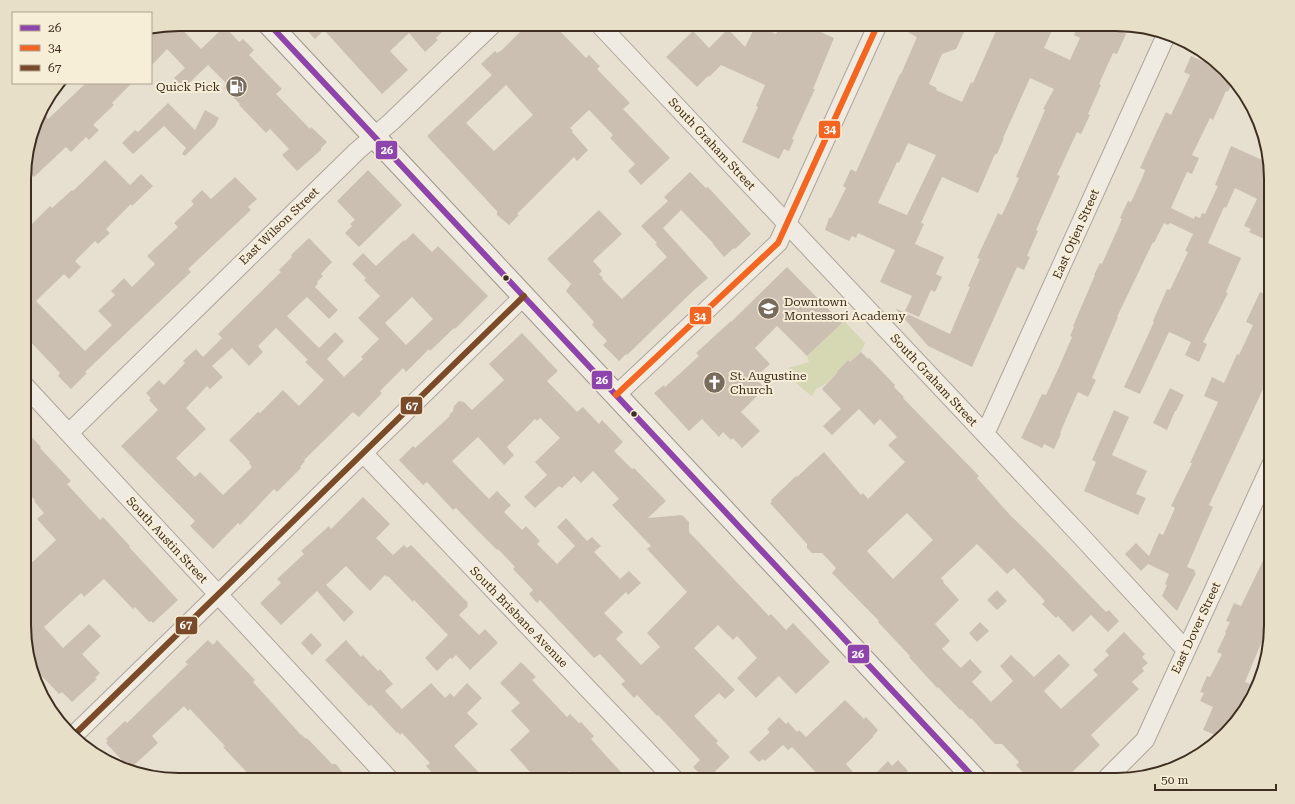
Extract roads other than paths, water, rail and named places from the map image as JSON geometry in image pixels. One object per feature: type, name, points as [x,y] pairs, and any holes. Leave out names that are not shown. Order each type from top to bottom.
[{"type":"street","points":[[276,31],[969,773]]},
{"type":"street","name":"East Wilson Street","points":[[69,433],[346,161],[391,122],[486,31]]},
{"type":"street","name":"South Graham Street","points":[[606,31],[1186,650]]},
{"type":"street","points":[[616,395],[778,243],[875,31]]},
{"type":"street","name":"East Otjen Street","points":[[985,434],[1164,39]]},
{"type":"street","points":[[77,732],[524,296]]},
{"type":"street","name":"South Austin Street","points":[[31,392],[383,773]]},
{"type":"street","name":"South Brisbane Avenue","points":[[363,453],[668,773]]},
{"type":"street","name":"East Dover Street","points":[[1112,773],[1145,740],[1264,480]]},
{"type":"place","name":"Quick Pick","points":[[236,87]]},
{"type":"place","name":"Downtown Montessori Academy","points":[[769,309]]},
{"type":"place","name":"St. Augustine Church","points":[[715,383]]}]
